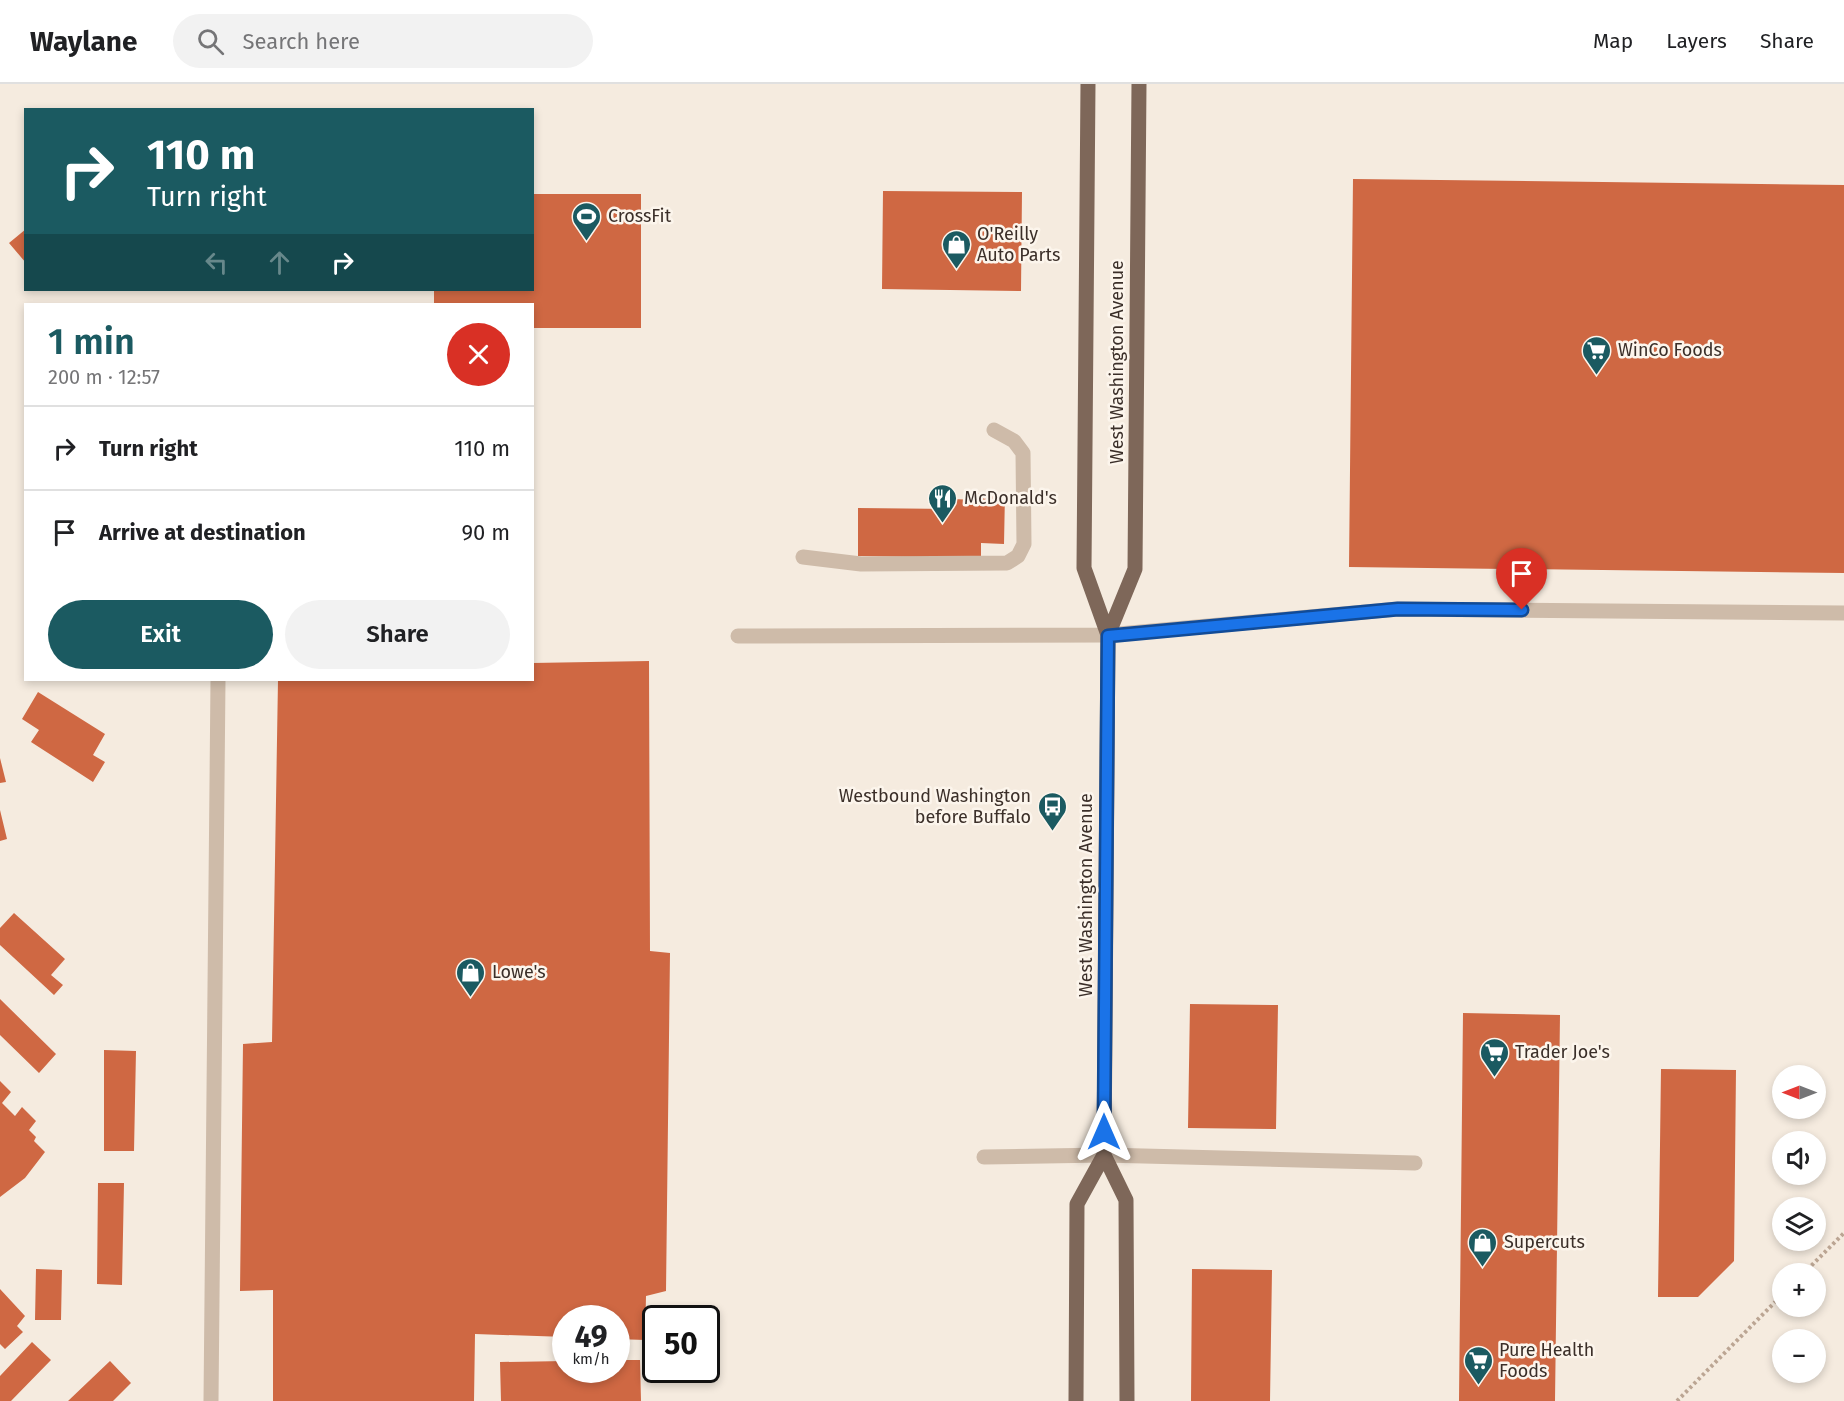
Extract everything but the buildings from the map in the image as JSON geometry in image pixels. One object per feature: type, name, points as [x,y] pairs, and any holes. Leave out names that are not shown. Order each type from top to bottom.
[{"type":"main road","name":"West Washington Avenue","points":[[1088,84],[1084,568],[1108,636],[1104,1155],[1126,1200],[1127,1401]]},
{"type":"main road","name":"West Washington Avenue","points":[[1108,636],[1135,568],[1138,84]]},
{"type":"main road","name":"West Washington Avenue","points":[[1076,1401],[1077,1204],[1104,1155]]},
{"type":"lane","points":[[803,557],[861,564],[1007,563],[1018,556],[1024,544],[1023,453],[1014,441],[994,430]]},
{"type":"lane","points":[[738,636],[1108,636],[1398,609],[1844,613]]},
{"type":"lane","points":[[211,1401],[218,681]]},
{"type":"lane","points":[[984,1157],[1104,1155],[1415,1162]]},
{"type":"path","points":[[1814,1263],[1844,1233]]},
{"type":"path","points":[[1677,1401],[1772,1305]]},
{"type":"place","name":"CrossFit","points":[[587,242]]},
{"type":"place","name":"O'Reilly Auto Parts","points":[[956,270]]},
{"type":"place","name":"WinCo Foods","points":[[1597,376]]},
{"type":"place","name":"McDonald's","points":[[943,524]]},
{"type":"place","name":"Westbound Washington before Buffalo","points":[[1052,832]]},
{"type":"place","name":"Lowe's","points":[[471,998]]},
{"type":"place","name":"Trader Joe's","points":[[1494,1078]]},
{"type":"place","name":"Supercuts","points":[[1483,1268]]},
{"type":"place","name":"Pure Health Foods","points":[[1478,1386]]},
{"type":"route","points":[[1104,1132],[1108,636],[1398,609],[1522,610]]}]
